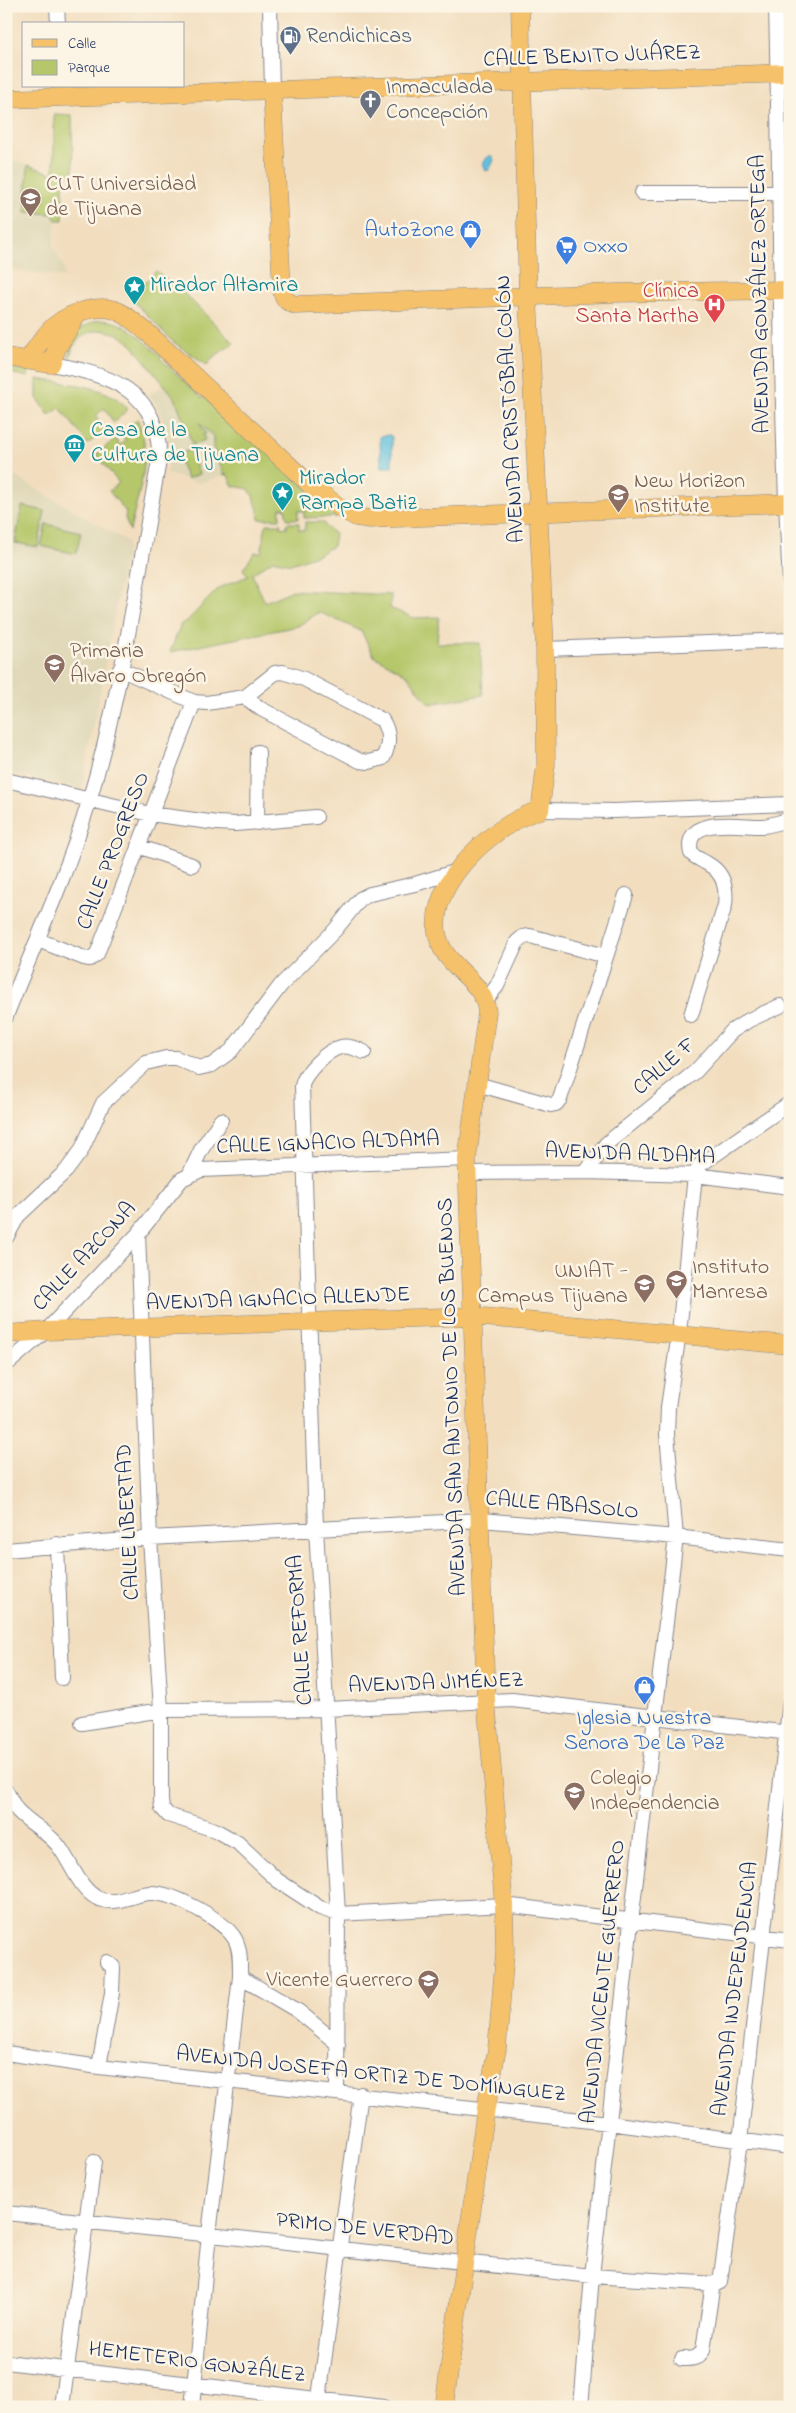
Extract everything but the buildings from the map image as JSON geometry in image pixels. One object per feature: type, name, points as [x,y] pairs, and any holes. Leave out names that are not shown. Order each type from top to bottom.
[{"type":"main road","name":"AVENIDA CRISTÓBAL COLÓN","points":[[520,6],[528,297],[545,650],[546,765],[540,810]]},
{"type":"main road","name":"CALLE BENITO JUÁREZ","points":[[6,99],[60,91],[272,90],[784,73]]},
{"type":"main road","points":[[272,90],[282,291],[284,298],[289,303],[297,305],[786,290]]},
{"type":"main road","points":[[28,360],[44,336],[63,320],[95,308],[112,309],[123,313],[148,333],[309,484],[343,510],[356,517],[379,518],[788,503]]},
{"type":"main road","points":[[6,357],[51,364],[57,348],[77,315]]},
{"type":"main road","points":[[486,1000],[477,986],[444,951],[438,939],[435,924],[436,911],[440,897],[458,871],[486,840],[523,815],[540,810]]},
{"type":"main road","name":"AVENIDA SAN ANTONIO DE LOS BUENOS","points":[[444,2407],[486,2108],[497,2049],[504,1980],[504,1905],[486,1700],[468,1166],[486,1024],[486,1000]]},
{"type":"main road","name":"AVENIDA IGNACIO ALLENDE","points":[[6,1334],[142,1327],[472,1316],[679,1333],[790,1345]]},
{"type":"street","points":[[57,6],[58,22]]},
{"type":"street","points":[[270,6],[272,90]]},
{"type":"street","name":"AVENIDA GONZÁLEZ ORTEGA","points":[[776,6],[784,73],[780,193],[786,290],[790,582]]},
{"type":"street","points":[[642,194],[780,193]]},
{"type":"street","points":[[6,1016],[38,940],[89,800],[120,669],[159,461],[160,445],[156,427],[141,402],[126,387],[107,377],[51,364]]},
{"type":"street","points":[[545,650],[790,640]]},
{"type":"street","points":[[120,669],[194,702],[207,703],[245,697],[275,673],[292,674],[382,720],[389,735],[387,750],[383,758],[369,762],[360,761],[261,709],[245,697]]},
{"type":"street","name":"CALLE PROGRESO","points":[[38,940],[84,958],[94,958],[194,702]]},
{"type":"street","points":[[257,823],[258,752]]},
{"type":"street","points":[[6,780],[150,814],[217,823],[257,823],[316,817]]},
{"type":"street","points":[[540,810],[614,811],[790,804]]},
{"type":"street","points":[[691,1015],[725,905],[726,894],[726,886],[716,870],[691,853],[691,842],[695,832],[705,826],[762,826],[790,819]]},
{"type":"street","points":[[138,846],[192,865]]},
{"type":"street","points":[[6,1238],[18,1216],[66,1171],[81,1150],[103,1103],[146,1064],[166,1058],[176,1058],[198,1068],[212,1065],[231,1051],[281,984],[335,930],[360,899],[370,894],[415,884],[458,871]]},
{"type":"street","points":[[477,1084],[550,1105],[556,1104],[560,1099],[626,895]]},
{"type":"street","points":[[486,1000],[497,986],[518,942],[523,937],[530,936],[606,956]]},
{"type":"street","name":"CALLE F","points":[[586,1172],[606,1144],[696,1071],[732,1031],[749,1020],[780,1006]]},
{"type":"street","name":"CALLE REFORMA","points":[[337,2091],[338,1914],[316,1528],[303,1166],[303,1078],[307,1072],[336,1049],[348,1046],[364,1052]]},
{"type":"street","points":[[695,1176],[700,1165],[790,1102]]},
{"type":"street","name":"CALLE AZCONA","points":[[6,1366],[46,1331],[138,1234],[182,1179],[190,1173],[221,1120]]},
{"type":"street","name":"CALLE IGNACIO ALDAMA","points":[[190,1173],[201,1170],[303,1166],[468,1166]]},
{"type":"street","name":"AVENIDA ALDAMA","points":[[468,1166],[695,1176],[790,1188]]},
{"type":"street","name":"AVENIDA VICENTE GUERRERO","points":[[581,2407],[592,2276],[676,1537],[666,1434],[679,1333],[695,1176]]},
{"type":"street","name":"CALLE LIBERTAD","points":[[138,1234],[150,1538],[161,1710],[162,1808],[168,1815],[215,1830],[238,1843],[277,1880],[320,1908],[338,1914]]},
{"type":"street","name":"CALLE ABASOLO","points":[[6,1550],[57,1544],[150,1538],[481,1520],[676,1537],[790,1550]]},
{"type":"street","points":[[57,1544],[62,1678]]},
{"type":"street","name":"AVENIDA JIMÉNEZ","points":[[82,1723],[161,1710],[327,1709],[512,1700],[788,1732]]},
{"type":"street","name":"AVENIDA INDEPENDENCIA","points":[[682,2359],[693,2359],[700,2356],[703,2350],[717,2283],[740,2141],[788,1732],[790,1700]]},
{"type":"street","points":[[6,1791],[16,1810],[59,1846],[88,1892],[100,1899],[115,1902],[136,1894],[153,1893],[175,1898],[216,1921],[235,1939],[239,1956],[240,1977],[208,2234],[192,2407]]},
{"type":"street","points":[[338,1914],[504,1905],[790,1940]]},
{"type":"street","points":[[99,2067],[112,1993],[113,1967],[107,1962]]},
{"type":"street","points":[[240,1977],[298,2011],[338,2044]]},
{"type":"street","name":"AVENIDA JOSEFA ORTIZ DE DOMÍNGUEZ","points":[[6,2053],[99,2067],[486,2108],[790,2147]]},
{"type":"street","points":[[318,2402],[361,2094]]},
{"type":"street","points":[[62,2407],[94,2162]]},
{"type":"street","name":"PRIMO DE VERDAD","points":[[6,2214],[592,2276],[717,2283]]},
{"type":"street","name":"HEMETERIO GONZÁLEZ","points":[[6,2362],[195,2384],[318,2402],[383,2407]]},
{"type":"shaded area","name":"CUT Universidad de Tijuana","points":[[6,161],[16,161],[54,175],[52,214],[56,220],[53,246],[64,268],[65,277],[6,269]]},
{"type":"shaded area","points":[[163,386],[213,436],[213,447],[224,475],[200,483],[167,474],[169,448],[167,430],[157,405],[149,394]]},
{"type":"shaded area","name":"Primaria Álvaro Obregón","points":[[6,471],[128,542],[82,789],[6,772]]},
{"type":"green space","points":[[54,114],[72,115],[73,171],[63,176],[63,220],[56,220],[52,214],[25,212],[28,165],[54,174]]},
{"type":"green space","points":[[156,271],[184,293],[234,343],[212,358],[207,365],[173,342],[131,298]]},
{"type":"green space","points":[[100,320],[118,323],[140,337],[202,398],[206,396],[338,517],[304,518],[304,511],[298,511],[298,519],[287,519],[285,508],[280,508],[280,519],[259,519],[256,503],[249,489],[233,486],[227,474],[224,475],[213,447],[213,436],[199,423],[206,434],[203,435],[205,440],[189,446],[192,443],[175,398],[131,344],[118,334],[101,330],[81,337],[73,347],[70,357],[68,356],[72,342],[81,328]]},
{"type":"green space","points":[[6,367],[29,371],[28,377],[6,372]]},
{"type":"green space","points":[[37,379],[86,386],[109,394],[128,409],[114,423],[104,408],[96,416],[105,430],[88,444],[60,408],[49,415],[37,398]]},
{"type":"green space","points":[[137,419],[142,432],[145,460],[130,531],[125,518],[126,512],[109,491],[119,483],[96,455],[116,438],[120,446],[126,440],[119,436]]},
{"type":"green space","points":[[190,450],[199,474],[187,479],[177,455]]},
{"type":"green space","points":[[22,506],[45,511],[38,547],[15,543]]},
{"type":"green space","points":[[305,522],[323,522],[335,534],[333,546],[319,554],[291,564],[273,560],[252,574],[265,602],[293,590],[391,595],[390,608],[414,618],[439,617],[437,643],[480,643],[483,695],[429,704],[407,675],[374,656],[361,631],[319,612],[298,626],[170,652],[181,624],[187,621],[219,588],[248,576],[243,569],[255,552],[261,553],[266,524],[281,524],[281,528],[287,527],[287,523],[299,523],[299,530],[305,530]]},
{"type":"green space","points":[[46,524],[81,532],[76,554],[41,546]]},
{"type":"water","points":[[488,156],[492,156],[494,160],[489,170],[486,171],[483,164]]},
{"type":"water","points":[[390,435],[392,437],[392,467],[381,467],[380,436]]},
{"type":"place","name":"Rendichicas","points":[[290,56]]},
{"type":"place","name":"Inmaculada Concepción","points":[[370,120]]},
{"type":"place","name":"CUT Universidad de Tijuana","points":[[30,217]]},
{"type":"place","name":"AutoZone","points":[[470,250]]},
{"type":"place","name":"Oxxo","points":[[567,266]]},
{"type":"place","name":"Mirador Altamira","points":[[134,305]]},
{"type":"place","name":"Clínica Santa Martha","points":[[715,324]]},
{"type":"place","name":"Casa de la Cultura de Tijuana","points":[[75,463]]},
{"type":"place","name":"Mirador Rampa Batiz","points":[[283,511]]},
{"type":"place","name":"New Horizon Institute","points":[[618,514]]},
{"type":"place","name":"Primaria Álvaro Obregón","points":[[54,684]]},
{"type":"place","name":"Instituto Manresa","points":[[676,1300]]},
{"type":"place","name":"UNIAT - Campus Tijuana","points":[[644,1304]]},
{"type":"place","name":"Iglesia Nuestra Senora De La Paz","points":[[644,1705]]},
{"type":"place","name":"Colegio Independencia","points":[[574,1811]]},
{"type":"place","name":"Vicente Guerrero","points":[[429,2000]]}]
